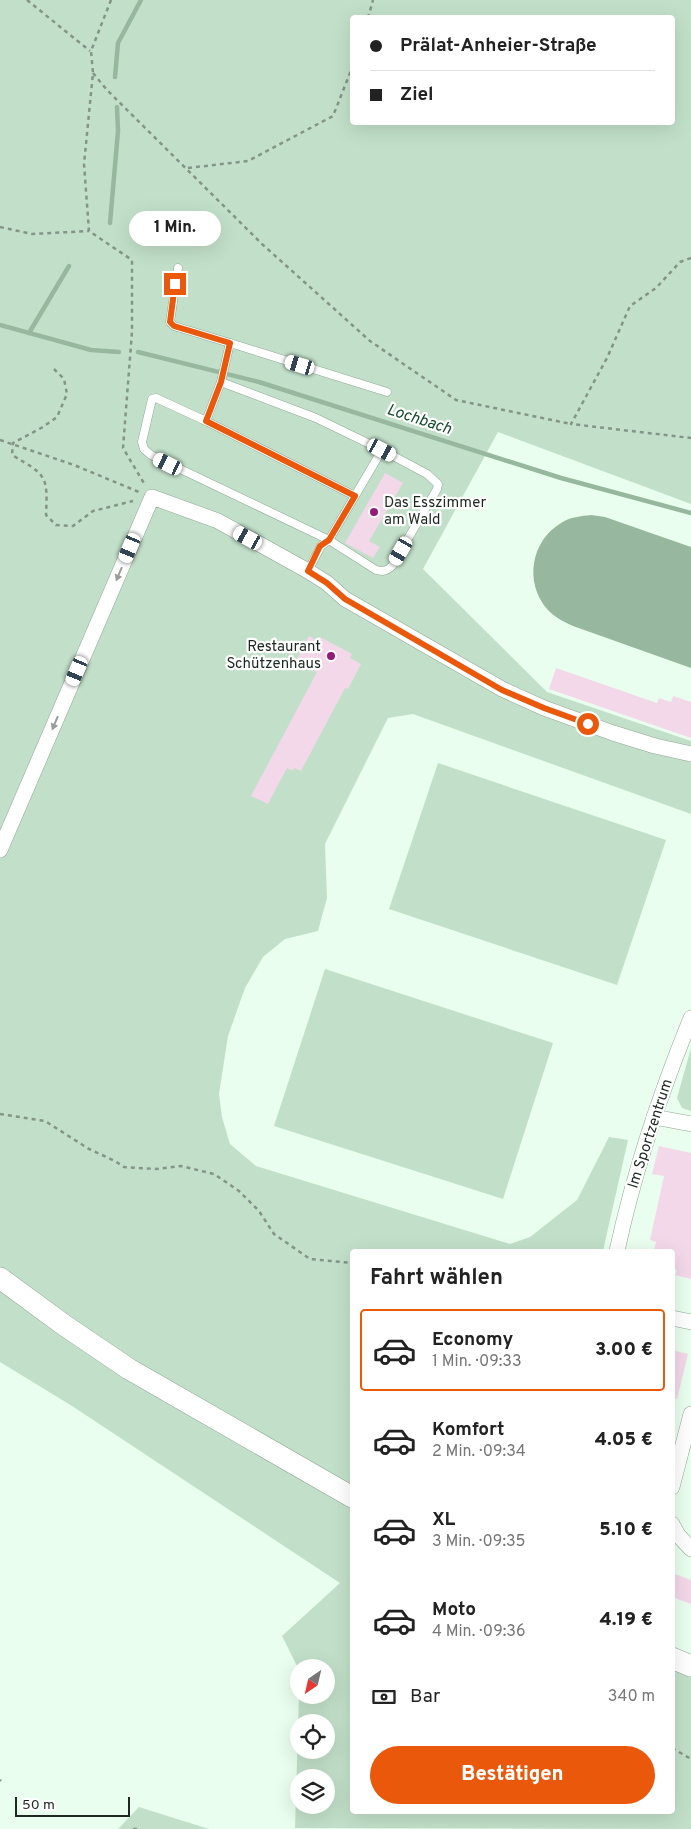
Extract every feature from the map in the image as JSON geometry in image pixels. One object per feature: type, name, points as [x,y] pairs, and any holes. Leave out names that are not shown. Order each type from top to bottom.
[{"type":"street","points":[[0,850],[152,497],[218,521],[308,571],[327,583],[345,599],[502,690],[544,708],[614,733],[655,746],[691,754]]},
{"type":"street","name":"Im Sportzentrum","points":[[617,1249],[636,1172],[654,1117],[691,1018]]},
{"type":"street","points":[[654,1117],[691,1124]]},
{"type":"street","points":[[0,1278],[64,1325],[130,1369],[350,1495]]},
{"type":"street","points":[[675,1319],[691,1322]]},
{"type":"street","points":[[675,1475],[691,1414]]},
{"type":"street","points":[[675,1530],[691,1549]]},
{"type":"street","points":[[675,1659],[691,1666]]},
{"type":"lane","points":[[178,268],[170,322],[174,326],[387,392]]},
{"type":"lane","points":[[206,421],[221,382],[230,343]]},
{"type":"lane","points":[[221,382],[316,418],[427,474],[438,484],[437,489],[388,570],[376,570],[329,540],[151,455],[144,449],[142,442],[149,403],[152,399],[156,398],[355,496]]},
{"type":"lane","points":[[308,571],[320,546],[329,540],[382,450]]},
{"type":"path","points":[[27,0],[91,51]]},
{"type":"path","points":[[89,231],[84,164],[93,73],[91,51],[111,0]]},
{"type":"path","points":[[369,15],[373,0]]},
{"type":"path","points":[[93,73],[107,90],[262,244],[355,328],[456,400],[571,424],[691,438]]},
{"type":"path","points":[[186,168],[248,161],[333,116],[350,73]]},
{"type":"path","points":[[0,227],[32,234],[89,231],[132,260],[132,332],[123,448],[152,497]]},
{"type":"path","points":[[571,424],[607,358],[630,306],[656,288],[680,262],[691,258]]},
{"type":"path","points":[[13,443],[43,427],[58,416],[67,394],[64,379],[54,369]]},
{"type":"path","points":[[0,440],[74,464],[152,497]]},
{"type":"path","points":[[13,443],[12,455],[44,477],[48,489],[46,515],[56,525],[73,526],[93,511],[152,497]]},
{"type":"path","points":[[0,1114],[45,1121],[89,1149],[124,1167],[156,1169],[181,1166],[214,1174],[239,1191],[259,1211],[274,1234],[310,1259],[350,1263]]},
{"type":"path","points":[[675,1750],[691,1759]]},
{"type":"path","points":[[133,1829],[138,1829]]},
{"type":"shaded area","points":[[0,0],[691,0],[691,504],[498,432],[423,569],[547,692],[691,741],[691,814],[413,714],[388,718],[325,844],[327,898],[318,931],[285,939],[263,957],[245,988],[228,1036],[219,1094],[222,1117],[230,1144],[256,1166],[510,1244],[530,1237],[577,1200],[609,1137],[628,1140],[603,1249],[350,1249],[350,1814],[675,1814],[675,1667],[691,1675],[691,1829],[295,1828],[295,1814],[335,1814],[335,1769],[297,1769],[297,1759],[335,1759],[335,1714],[298,1714],[299,1704],[335,1704],[335,1659],[294,1659],[282,1636],[340,1583],[72,1406],[0,1362]]},
{"type":"shaded area","points":[[591,515],[605,517],[691,547],[691,668],[570,624],[559,619],[547,609],[535,587],[533,575],[537,551],[551,531],[564,521]]},
{"type":"shaded area","points":[[438,763],[666,840],[617,985],[389,909]]},
{"type":"shaded area","points":[[325,969],[553,1043],[503,1199],[274,1126]]},
{"type":"shaded area","points":[[691,1048],[691,1111],[682,1108],[677,1098]]},
{"type":"shaded area","points":[[139,1807],[209,1829],[118,1829]]},
{"type":"building","name":"Das Esszimmer am Wald","points":[[385,473],[403,483],[369,541],[380,547],[373,558],[345,543]]},
{"type":"building","points":[[309,636],[318,641],[320,637],[352,654],[350,658],[361,664],[348,689],[345,688],[301,771],[294,768],[293,771],[287,768],[268,804],[251,796],[317,672],[296,661]]},
{"type":"building","points":[[556,668],[657,703],[659,698],[671,702],[673,696],[691,702],[691,738],[549,689]]},
{"type":"building","points":[[659,1146],[691,1153],[691,1279],[675,1275],[677,1270],[675,1270],[675,1249],[654,1249],[656,1242],[650,1240],[664,1176],[652,1174]]},
{"type":"building","points":[[675,1351],[688,1354],[677,1399],[675,1399]]},
{"type":"building","points":[[675,1574],[691,1580],[691,1604],[675,1598]]},
{"type":"waterway","points":[[115,77],[118,43],[141,0]]},
{"type":"waterway","points":[[110,223],[118,131],[117,107]]},
{"type":"waterway","points":[[29,333],[69,266]]},
{"type":"waterway","name":"Lochbach","points":[[0,325],[91,350],[119,352]]},
{"type":"waterway","name":"Lochbach","points":[[138,352],[259,382],[561,478],[691,513]]},
{"type":"place","name":"Das Esszimmer am Wald","points":[[374,512]]},
{"type":"place","name":"Restaurant Schützenhaus","points":[[331,656]]},
{"type":"route","points":[[175,284],[170,322],[174,326],[230,343],[221,382],[206,421],[355,496],[329,540],[320,546],[308,571],[327,583],[345,599],[502,690],[588,724]]}]
